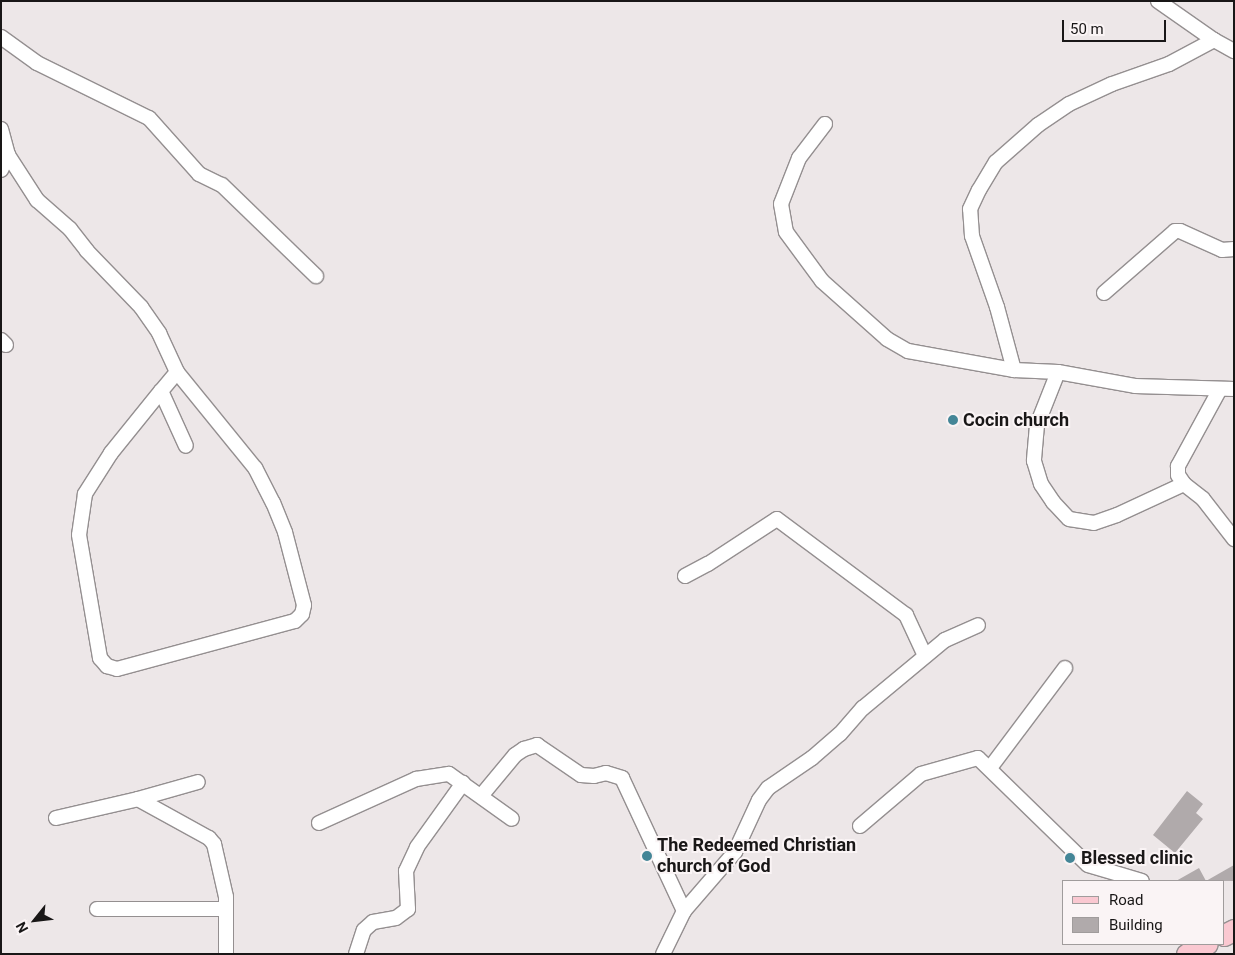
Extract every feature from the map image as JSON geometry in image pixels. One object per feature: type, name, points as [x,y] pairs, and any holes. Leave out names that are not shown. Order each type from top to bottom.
[{"type":"main road","points":[[1187,954],[1205,945]]},
{"type":"street","points":[[1158,1],[1214,40],[1234,51]]},
{"type":"street","points":[[1,37],[37,63],[149,118],[199,174],[222,185],[316,276]]},
{"type":"street","points":[[1014,370],[997,307],[972,236],[970,209],[996,162],[1038,125],[1069,104],[1112,84],[1169,64],[1214,40]]},
{"type":"street","points":[[825,124],[799,158],[781,204],[786,232],[822,281],[886,339],[908,351],[1014,370],[1058,372],[1135,386],[1227,389]]},
{"type":"street","points":[[1,129],[8,155],[37,200],[70,229],[87,251],[140,307],[159,333],[177,372],[255,468],[273,502],[285,532],[304,605],[302,614],[294,621],[118,669],[107,666],[100,658],[79,535],[85,494],[111,453],[177,372]]},
{"type":"street","points":[[1,170],[8,155]]},
{"type":"street","points":[[1104,293],[1175,231],[1180,231],[1222,250],[1234,249]]},
{"type":"street","points":[[1058,372],[1037,425],[1034,462],[1041,484],[1053,502],[1069,519],[1094,523],[1117,515],[1184,484]]},
{"type":"street","points":[[1227,389],[1178,466],[1178,475],[1184,484],[1202,500],[1234,539]]},
{"type":"street","points":[[161,390],[186,446]]},
{"type":"street","points":[[685,576],[708,564],[777,519],[906,615],[925,656]]},
{"type":"street","points":[[663,954],[684,911],[735,852],[759,800],[768,788],[812,758],[840,734],[863,708],[945,640],[978,625]]},
{"type":"street","points":[[990,768],[1065,668]]},
{"type":"street","points":[[481,796],[515,755],[524,749],[537,745],[581,775],[594,776],[606,773],[622,778],[684,911]]},
{"type":"street","points":[[860,826],[920,774],[978,758],[1088,865],[1139,880]]},
{"type":"street","points":[[319,823],[416,779],[449,774],[512,820]]},
{"type":"street","points":[[56,818],[138,799],[198,782]]},
{"type":"street","points":[[356,954],[364,930],[373,922],[396,918],[408,909],[406,871],[418,847],[463,783]]},
{"type":"street","points":[[138,799],[208,838],[214,844],[226,897],[226,954]]},
{"type":"street","points":[[97,909],[225,909]]},
{"type":"building","points":[[1187,791],[1203,804],[1196,813],[1203,819],[1175,853],[1153,835]]},
{"type":"building","points":[[1234,865],[1234,881],[1225,880],[1208,880]]},
{"type":"building","points":[[1199,868],[1205,880],[1178,880]]},
{"type":"place","name":"Cocin church","points":[[953,420]]},
{"type":"place","name":"The Redeemed Christian church of God","points":[[647,856]]},
{"type":"place","name":"Blessed clinic","points":[[1070,858]]}]
